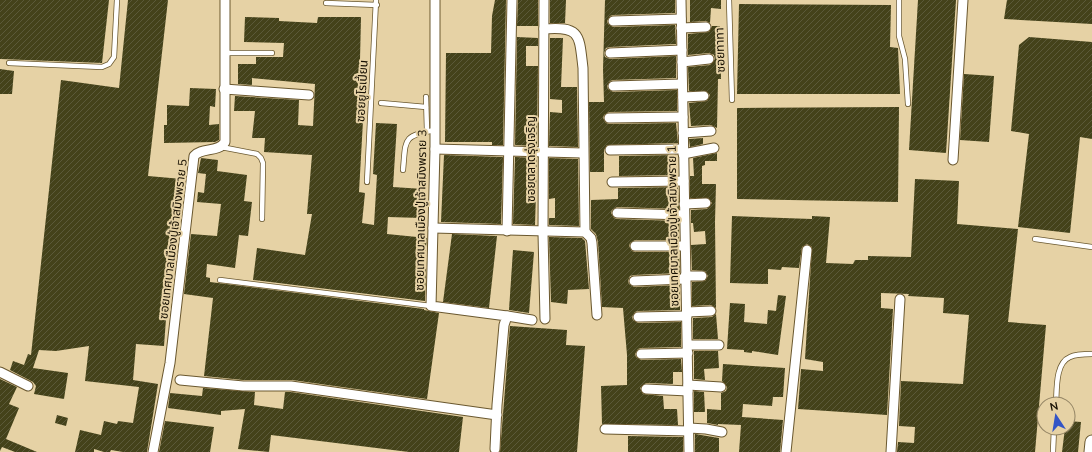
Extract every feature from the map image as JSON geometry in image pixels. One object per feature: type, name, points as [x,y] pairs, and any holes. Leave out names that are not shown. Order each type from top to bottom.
[{"type":"main road","points":[[1091,452],[1092,442]]},
{"type":"street","points":[[221,147],[225,142],[225,0]]},
{"type":"street","name":"ซอยเทศบาลเมืองปู่เจ้าสมิงพราย 3","points":[[435,0],[431,131],[435,149],[431,306],[532,320]]},
{"type":"street","points":[[507,231],[512,0]]},
{"type":"street","name":"ซอยตลาดรุ่งเจริญ","points":[[544,0],[542,153],[545,319]]},
{"type":"street","name":"ซอยเทศบาลเมืองปู่เจ้าสมิงพราย 1","points":[[681,0],[684,246],[688,349],[689,452]]},
{"type":"street","points":[[953,160],[963,0]]},
{"type":"street","points":[[614,21],[681,24],[706,27]]},
{"type":"street","points":[[544,30],[563,28],[575,33],[580,42],[582,68],[585,232],[591,238],[592,243],[597,315]]},
{"type":"street","points":[[610,53],[682,50]]},
{"type":"street","points":[[682,62],[709,60]]},
{"type":"street","points":[[613,86],[682,84]]},
{"type":"street","points":[[224,89],[309,95]]},
{"type":"street","points":[[682,97],[704,96]]},
{"type":"street","points":[[609,118],[683,117]]},
{"type":"street","points":[[683,133],[712,131]]},
{"type":"street","name":"ซอยเทศบาลเมืองปู่เจ้าสมิงพราย 5","points":[[153,452],[163,410],[170,363],[194,156],[198,152],[221,147]]},
{"type":"street","points":[[610,150],[683,151],[714,148]]},
{"type":"street","points":[[435,149],[583,153]]},
{"type":"street","points":[[612,182],[684,181]]},
{"type":"street","points":[[684,204],[706,202]]},
{"type":"street","points":[[617,213],[684,215]]},
{"type":"street","points":[[433,228],[585,232]]},
{"type":"street","points":[[635,246],[684,246]]},
{"type":"street","points":[[786,452],[807,250]]},
{"type":"street","points":[[634,281],[702,276]]},
{"type":"street","points":[[891,452],[900,299]]},
{"type":"street","points":[[638,317],[711,311]]},
{"type":"street","points":[[495,449],[497,415],[496,405],[504,325],[507,316]]},
{"type":"street","points":[[641,354],[719,345]]},
{"type":"street","points":[[0,372],[28,386]]},
{"type":"street","points":[[180,380],[243,386],[291,386],[497,415]]},
{"type":"street","points":[[646,389],[721,387]]},
{"type":"street","points":[[605,429],[706,429],[722,432]]},
{"type":"lane","points":[[9,63],[102,67],[109,64],[114,57],[117,0]]},
{"type":"lane","name":"ซอยทาทา","points":[[728,0],[732,100]]},
{"type":"lane","points":[[899,0],[899,36],[905,59],[908,104]]},
{"type":"lane","points":[[326,3],[376,2]]},
{"type":"lane","name":"ซอยยูโรเปี้ยน","points":[[367,182],[376,2]]},
{"type":"lane","points":[[224,53],[272,53]]},
{"type":"lane","points":[[403,170],[406,143],[409,137],[431,131],[426,107],[426,97]]},
{"type":"lane","points":[[381,103],[426,107]]},
{"type":"lane","points":[[221,147],[257,154],[261,158],[263,163],[262,219]]},
{"type":"lane","points":[[1035,238],[1092,247]]},
{"type":"lane","points":[[220,280],[431,306]]},
{"type":"lane","points":[[1057,396],[1059,375],[1063,362],[1072,356],[1092,354]]},
{"type":"lane","points":[[1053,452],[1054,436]]},
{"type":"building","points":[[0,0],[109,0],[102,63],[0,59]]},
{"type":"building","points":[[128,0],[168,0],[148,176],[182,179],[177,237],[172,237],[164,346],[136,344],[133,380],[158,384],[147,452],[123,452],[111,450],[110,452],[104,452],[94,449],[94,452],[75,452],[80,430],[101,435],[104,421],[117,424],[118,421],[133,423],[139,387],[85,381],[89,346],[56,351],[39,350],[33,368],[68,373],[64,399],[34,394],[36,386],[33,382],[10,370],[13,361],[24,365],[28,354],[31,355],[61,80],[119,88]]},
{"type":"building","points":[[495,0],[506,0],[503,145],[492,145],[492,142],[445,142],[446,53],[491,53],[492,16]]},
{"type":"building","points":[[518,0],[538,0],[538,26],[517,26]]},
{"type":"building","points":[[550,0],[566,0],[565,23],[550,23]]},
{"type":"building","points":[[605,0],[675,0],[675,13],[613,15],[610,16],[607,21],[608,24],[613,27],[675,25],[676,44],[610,47],[606,48],[604,53],[605,57],[610,59],[676,56],[676,78],[613,80],[610,81],[607,86],[608,89],[613,92],[677,90],[677,111],[609,112],[604,115],[603,118],[606,123],[609,124],[676,123],[678,143],[607,145],[604,150],[604,172],[590,172],[589,102],[604,102],[603,69]]},
{"type":"building","points":[[690,0],[721,0],[721,9],[711,8],[710,23],[706,21],[690,22]]},
{"type":"building","points":[[918,0],[956,0],[946,153],[909,150]]},
{"type":"building","points":[[1007,0],[1092,0],[1092,24],[1004,19]]},
{"type":"building","points":[[739,4],[891,5],[890,47],[898,48],[900,94],[737,94]]},
{"type":"building","points":[[245,17],[279,18],[279,21],[317,23],[318,17],[361,17],[359,103],[364,103],[359,192],[365,193],[362,223],[374,225],[377,175],[373,174],[376,123],[397,124],[393,187],[423,189],[422,218],[388,217],[387,234],[427,238],[424,266],[426,266],[425,301],[253,280],[257,248],[305,255],[312,214],[307,214],[312,155],[264,152],[265,138],[252,138],[255,111],[234,111],[235,96],[299,100],[298,125],[313,126],[315,84],[252,78],[252,85],[238,84],[238,64],[256,64],[256,57],[283,57],[284,43],[244,42]]},
{"type":"building","points":[[712,26],[720,26],[721,79],[718,79],[717,128],[711,125],[691,126],[689,103],[707,101],[710,95],[706,91],[689,91],[688,67],[710,65],[715,59],[714,55],[709,53],[688,55],[688,34],[709,32]]},
{"type":"building","points":[[517,37],[538,38],[538,46],[526,46],[526,66],[538,66],[537,146],[515,145]]},
{"type":"building","points":[[1029,37],[1092,42],[1092,139],[1080,137],[1070,233],[1018,227],[1029,134],[1011,131],[1019,45]]},
{"type":"building","points":[[550,38],[563,38],[561,87],[577,87],[578,147],[549,146],[550,112],[562,113],[562,100],[550,99]]},
{"type":"building","points":[[0,69],[14,71],[12,94],[0,94]]},
{"type":"building","points":[[964,74],[994,76],[989,142],[960,140]]},
{"type":"building","points":[[190,88],[216,89],[215,107],[210,106],[209,125],[219,124],[219,140],[215,142],[164,143],[164,125],[167,125],[167,105],[189,106]]},
{"type":"building","points":[[899,107],[898,202],[737,199],[737,108]]},
{"type":"building","points":[[703,138],[703,144],[690,147],[689,139]]},
{"type":"building","points":[[717,153],[717,161],[705,161],[705,165],[702,166],[702,184],[716,184],[716,308],[711,305],[692,306],[692,282],[705,281],[708,276],[705,271],[692,270],[691,245],[706,244],[705,231],[694,232],[693,223],[691,223],[691,210],[707,209],[712,203],[708,198],[690,198],[690,176],[694,176],[693,158]]},
{"type":"building","points":[[444,155],[503,157],[501,224],[441,222]]},
{"type":"building","points":[[676,155],[677,175],[619,176],[619,156]]},
{"type":"building","points":[[515,157],[537,158],[535,225],[513,224]]},
{"type":"building","points":[[201,158],[218,160],[217,171],[247,175],[244,201],[252,202],[248,236],[239,235],[235,268],[207,264],[206,277],[210,278],[210,282],[424,309],[439,313],[427,399],[292,380],[243,380],[204,376],[213,298],[184,294],[191,234],[217,236],[221,204],[197,202],[198,192],[204,193],[206,174],[198,173]]},
{"type":"building","points":[[549,158],[578,159],[579,226],[549,225],[549,218],[555,218],[555,198],[549,199]]},
{"type":"building","points":[[915,179],[959,181],[957,224],[1018,229],[1008,322],[1046,325],[1040,396],[1036,396],[1035,452],[897,452],[898,442],[914,443],[915,427],[899,426],[901,381],[963,384],[969,315],[943,313],[944,298],[908,296],[909,294],[881,293],[881,308],[893,309],[887,415],[798,409],[801,369],[823,371],[823,362],[805,359],[812,247],[807,244],[802,247],[799,268],[782,267],[781,270],[768,269],[768,284],[730,283],[732,216],[812,219],[812,216],[830,217],[826,263],[853,264],[855,260],[868,260],[868,256],[911,257]]},
{"type":"building","points":[[678,187],[679,209],[617,207],[612,210],[611,213],[614,218],[617,219],[679,221],[679,240],[635,240],[630,243],[629,246],[632,251],[635,252],[679,252],[680,273],[634,275],[630,276],[628,281],[629,284],[634,287],[680,285],[680,310],[638,311],[635,312],[632,317],[633,320],[638,323],[681,322],[681,347],[641,348],[638,349],[635,354],[636,357],[641,360],[681,359],[682,372],[673,372],[673,384],[646,383],[640,388],[643,394],[663,396],[664,409],[677,409],[678,425],[602,424],[601,386],[627,385],[627,355],[623,308],[602,307],[598,242],[596,234],[591,229],[591,200],[618,199],[618,188]]},
{"type":"building","points":[[452,234],[497,236],[489,308],[443,302]]},
{"type":"building","points":[[549,237],[582,238],[585,241],[589,289],[568,290],[567,304],[551,302]]},
{"type":"building","points":[[513,250],[534,252],[529,313],[509,310]]},
{"type":"building","points":[[778,295],[786,296],[778,355],[727,349],[730,303],[745,304],[744,322],[767,324],[768,310],[776,311]]},
{"type":"building","points":[[716,314],[718,339],[693,339],[693,318],[712,317]]},
{"type":"building","points":[[510,326],[567,330],[566,345],[585,346],[577,452],[500,452]]},
{"type":"building","points":[[694,351],[718,351],[719,368],[704,369],[705,380],[694,379]]},
{"type":"building","points":[[723,364],[785,368],[783,397],[773,397],[772,406],[743,404],[742,417],[783,420],[780,452],[739,452],[741,425],[718,425],[707,423],[707,409],[721,410],[721,393],[726,391],[727,387],[722,381]]},
{"type":"building","points":[[0,379],[17,387],[9,404],[19,408],[6,439],[37,452],[15,452],[2,447],[0,451]]},
{"type":"building","points":[[203,388],[255,392],[254,405],[283,409],[285,392],[291,392],[463,417],[459,452],[409,452],[271,435],[269,452],[238,449],[245,409],[221,411],[221,415],[168,408],[170,393],[202,396]]},
{"type":"building","points":[[694,391],[704,392],[705,412],[694,412]]},
{"type":"building","points":[[57,415],[68,418],[66,426],[55,423]]},
{"type":"building","points":[[165,421],[214,427],[210,452],[159,452]]},
{"type":"building","points":[[1076,422],[1081,422],[1078,452],[1062,452],[1064,436],[1076,436]]},
{"type":"building","points":[[695,434],[719,438],[719,452],[695,452]]},
{"type":"building","points":[[628,436],[683,437],[683,452],[628,452]]}]
